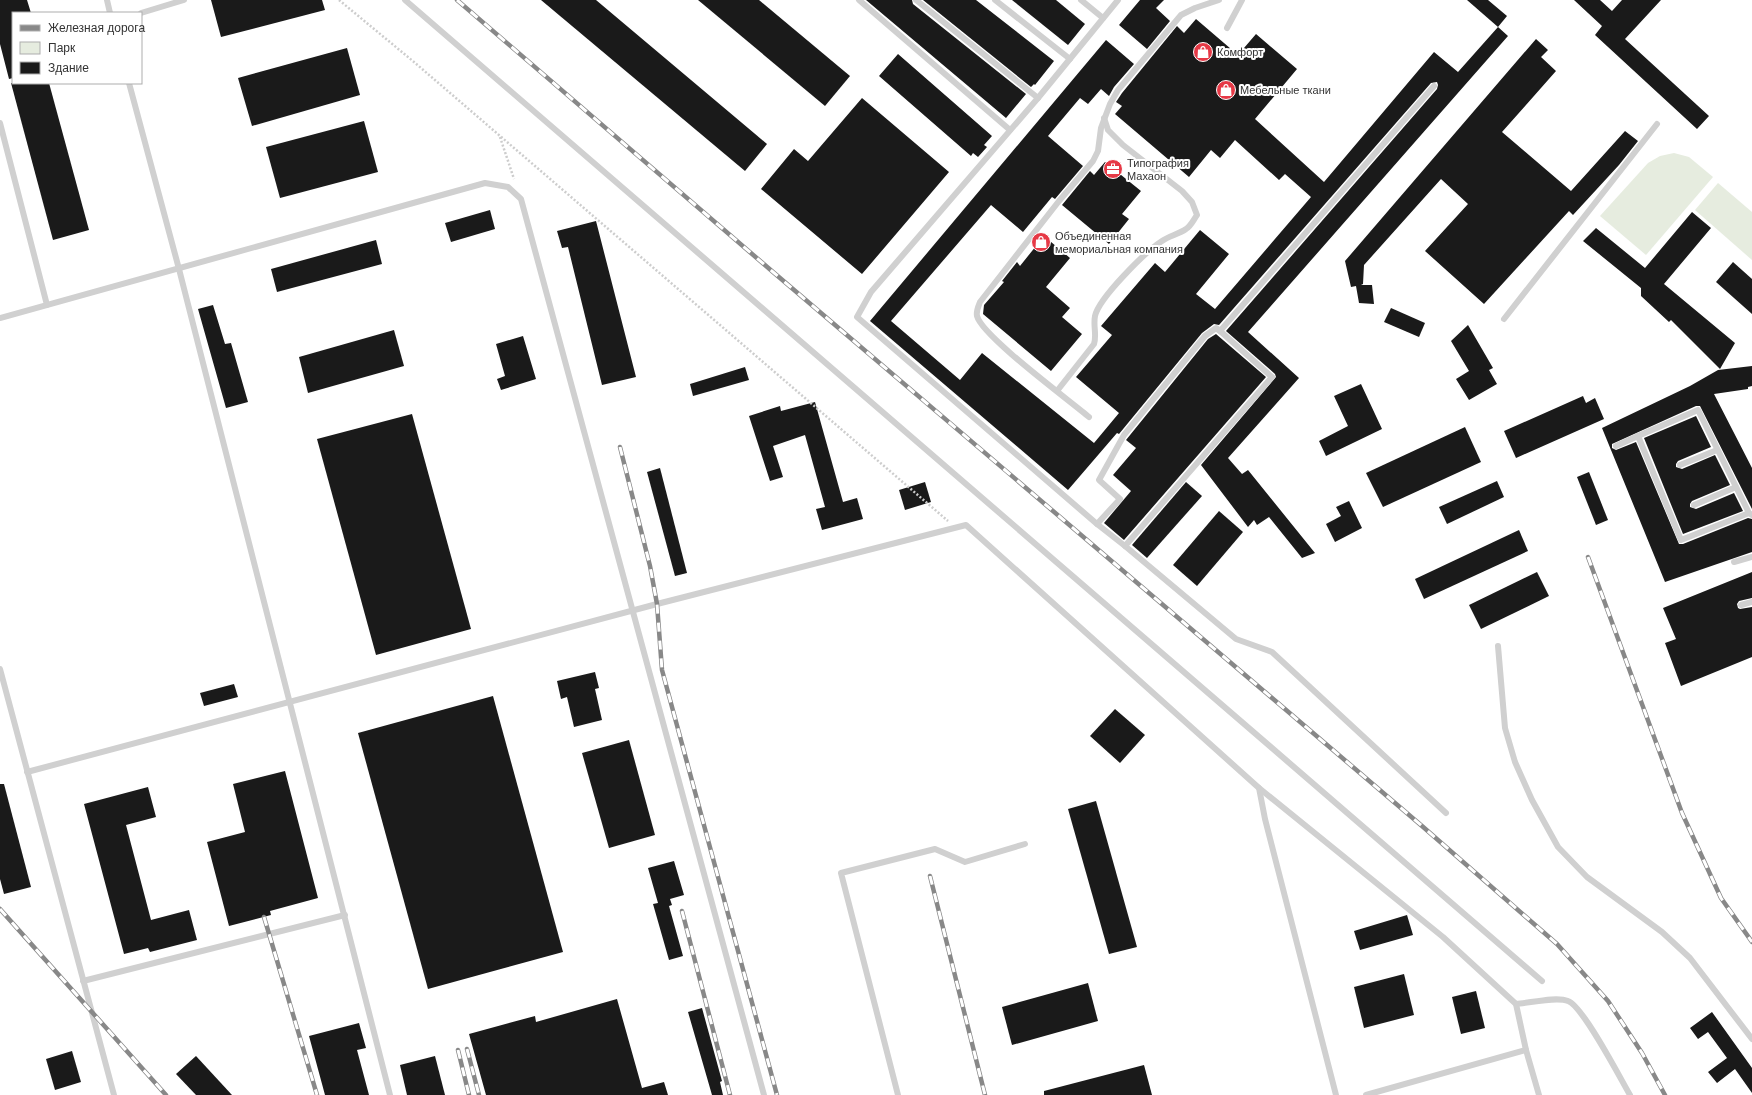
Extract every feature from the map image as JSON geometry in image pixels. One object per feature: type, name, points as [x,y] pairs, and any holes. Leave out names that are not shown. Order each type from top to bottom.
[{"type":"lane","points":[[106,0],[110,12]]},
{"type":"lane","points":[[142,13],[184,0]]},
{"type":"lane","points":[[405,0],[1542,981]]},
{"type":"lane","points":[[859,0],[1010,130]]},
{"type":"lane","points":[[916,0],[1038,98]]},
{"type":"lane","points":[[995,0],[1070,59]]},
{"type":"lane","points":[[1081,0],[1103,18]]},
{"type":"lane","points":[[1118,0],[1038,98],[870,292],[857,317],[1097,524],[1236,639],[1272,652],[1446,812]]},
{"type":"lane","points":[[1089,417],[1004,348],[984,328],[977,317],[976,309],[1059,201],[1093,161],[1098,152],[1101,128],[1104,118],[1118,90],[1181,15],[1195,8],[1219,0]]},
{"type":"lane","points":[[1227,28],[1242,0]]},
{"type":"lane","points":[[129,84],[179,268],[390,1095]]},
{"type":"lane","points":[[1220,331],[1434,86]]},
{"type":"lane","points":[[1057,391],[1094,344],[1096,338],[1095,316],[1113,289],[1148,251],[1162,241],[1187,229],[1197,214],[1192,202],[1187,196],[1123,145],[1108,130],[1104,118]]},
{"type":"lane","points":[[0,123],[47,305]]},
{"type":"lane","points":[[1504,319],[1657,124]]},
{"type":"lane","points":[[0,318],[485,183],[508,187],[521,199],[764,1095]]},
{"type":"lane","points":[[1097,524],[1120,499],[1099,480],[1121,440],[1204,336],[1216,328],[1272,377],[1125,546]]},
{"type":"lane","points":[[1616,446],[1638,436],[1698,410],[1750,514],[1681,540],[1638,436]]},
{"type":"lane","points":[[1680,465],[1717,450]]},
{"type":"lane","points":[[1694,504],[1736,487]]},
{"type":"lane","points":[[27,772],[966,525],[1259,788],[1443,937],[1516,1004],[1526,1050],[1539,1095]]},
{"type":"lane","points":[[1734,562],[1752,557]]},
{"type":"lane","points":[[1741,605],[1752,602]]},
{"type":"lane","points":[[1498,646],[1504,728],[1515,762],[1532,800],[1558,847],[1587,877],[1662,932],[1690,958],[1752,1039]]},
{"type":"lane","points":[[0,669],[114,1095]]},
{"type":"lane","points":[[1259,788],[1267,826],[1336,1095]]},
{"type":"lane","points":[[898,1095],[841,873],[935,849],[965,862],[1025,844]]},
{"type":"lane","points":[[83,981],[345,915]]},
{"type":"lane","points":[[1516,1004],[1555,1000],[1569,1001],[1581,1012],[1630,1095]]},
{"type":"lane","points":[[1366,1095],[1526,1050]]},
{"type":"path","points":[[339,0],[500,135],[949,522],[966,525]]},
{"type":"path","points":[[500,135],[521,199]]},
{"type":"green space","points":[[1674,153],[1689,157],[1713,177],[1646,255],[1600,216],[1648,163],[1660,156]]},
{"type":"green space","points":[[1718,183],[1752,212],[1752,260],[1695,210]]},
{"type":"building","points":[[0,0],[27,0],[31,12],[12,12],[12,78],[9,79],[0,44]]},
{"type":"building","points":[[211,0],[322,0],[325,10],[221,37]]},
{"type":"building","points":[[541,0],[596,0],[767,144],[745,171]]},
{"type":"building","points":[[698,0],[759,0],[850,76],[825,106]]},
{"type":"building","points":[[866,0],[912,0],[913,4],[1026,94],[1006,118]]},
{"type":"building","points":[[923,0],[976,0],[1054,61],[1035,85],[1034,84],[1031,87]]},
{"type":"building","points":[[1012,0],[1056,0],[1085,24],[1068,45]]},
{"type":"building","points":[[1140,0],[1164,0],[1156,8],[1170,21],[1147,49],[1119,25]]},
{"type":"building","points":[[1467,0],[1488,0],[1507,16],[1498,27]]},
{"type":"building","points":[[1574,0],[1600,0],[1612,11],[1622,0],[1661,0],[1625,39],[1709,116],[1697,129],[1595,35],[1602,26]]},
{"type":"building","points":[[1196,19],[1238,55],[1256,34],[1297,69],[1255,119],[1324,182],[1434,52],[1458,72],[1498,27],[1508,36],[1248,332],[1299,378],[1228,458],[1242,474],[1248,470],[1315,553],[1302,558],[1269,517],[1257,525],[1254,520],[1248,527],[1201,465],[1276,377],[1275,374],[1226,331],[1437,89],[1437,82],[1431,83],[1219,325],[1214,324],[1202,333],[1119,434],[1117,433],[1068,490],[870,321],[1106,40],[1134,64],[1114,87],[1109,96],[1101,89],[1088,104],[1080,98],[1048,136],[1083,166],[1055,199],[1052,197],[1023,232],[991,205],[891,321],[960,380],[982,353],[1094,443],[1119,413],[1076,377],[1112,335],[1101,326],[1155,263],[1165,272],[1200,230],[1229,254],[1196,294],[1215,309],[1311,197],[1285,174],[1279,180],[1235,140],[1220,158],[1211,150],[1189,177],[1115,114],[1122,106],[1116,102],[1122,93],[1177,26],[1184,33]]},
{"type":"building","points":[[1536,39],[1548,50],[1541,57],[1556,71],[1502,132],[1571,191],[1625,131],[1638,141],[1619,165],[1573,215],[1569,211],[1484,304],[1425,251],[1468,204],[1441,179],[1364,265],[1363,284],[1361,285],[1372,285],[1374,304],[1359,303],[1356,286],[1351,287],[1345,261]]},
{"type":"building","points":[[347,48],[360,95],[252,126],[238,78]]},
{"type":"building","points":[[898,54],[992,136],[984,145],[987,147],[978,157],[973,153],[971,156],[879,76]]},
{"type":"building","points":[[11,83],[49,84],[89,230],[53,240]]},
{"type":"building","points":[[862,98],[949,172],[862,274],[761,189],[794,149],[808,161]]},
{"type":"building","points":[[364,121],[378,172],[280,198],[266,147]]},
{"type":"building","points":[[1105,162],[1141,191],[1122,214],[1129,219],[1109,244],[1062,205],[1090,171],[1094,175]]},
{"type":"building","points":[[490,210],[495,229],[451,242],[445,223]]},
{"type":"building","points":[[1692,212],[1711,228],[1664,284],[1735,343],[1720,369],[1671,320],[1669,322],[1641,296],[1641,288],[1583,241],[1596,228],[1645,268]]},
{"type":"building","points":[[596,221],[636,377],[602,385],[568,247],[562,248],[557,231]]},
{"type":"building","points":[[1044,236],[1070,258],[1046,287],[1070,308],[1062,317],[1082,334],[1051,371],[983,314],[984,305],[1004,282],[1002,281],[1017,262],[1020,266]]},
{"type":"building","points":[[376,240],[382,264],[277,292],[271,269]]},
{"type":"building","points":[[1733,262],[1752,279],[1752,314],[1716,282]]},
{"type":"building","points":[[213,305],[225,344],[231,343],[248,402],[226,408],[198,309]]},
{"type":"building","points":[[1391,308],[1425,323],[1419,337],[1384,322]]},
{"type":"building","points":[[1468,325],[1493,368],[1489,370],[1497,384],[1469,400],[1456,379],[1469,371],[1451,341]]},
{"type":"building","points":[[394,330],[404,366],[308,393],[299,357]]},
{"type":"building","points":[[1216,334],[1266,377],[1124,540],[1104,523],[1131,491],[1113,475],[1136,448],[1126,440],[1208,339]]},
{"type":"building","points":[[523,336],[536,379],[501,390],[497,379],[505,376],[496,344]]},
{"type":"building","points":[[1752,366],[1752,386],[1748,387],[1748,389],[1714,394],[1752,468],[1752,509],[1700,406],[1696,406],[1612,444],[1612,448],[1616,450],[1636,442],[1679,544],[1683,544],[1748,518],[1752,519],[1752,552],[1665,582],[1602,428],[1690,386],[1718,370]]},
{"type":"building","points":[[745,367],[749,380],[693,396],[690,384]]},
{"type":"building","points":[[1361,384],[1382,429],[1326,456],[1319,441],[1348,426],[1334,396]]},
{"type":"building","points":[[1583,396],[1586,403],[1595,398],[1604,419],[1516,458],[1504,431]]},
{"type":"building","points":[[815,402],[843,502],[857,498],[863,519],[822,530],[816,509],[825,507],[805,435],[773,446],[783,477],[770,481],[749,416],[780,406],[781,411]]},
{"type":"building","points":[[412,414],[471,629],[376,655],[317,439]]},
{"type":"building","points":[[1696,416],[1711,447],[1678,461],[1676,467],[1682,469],[1715,455],[1730,485],[1692,501],[1690,507],[1696,509],[1734,493],[1743,511],[1683,534],[1644,438]]},
{"type":"building","points":[[1465,427],[1481,462],[1383,507],[1366,473]]},
{"type":"building","points":[[660,468],[687,573],[675,576],[647,472]]},
{"type":"building","points":[[1589,472],[1608,520],[1596,525],[1577,477]]},
{"type":"building","points":[[1497,481],[1504,497],[1447,524],[1439,507]]},
{"type":"building","points":[[925,482],[931,502],[905,510],[899,490]]},
{"type":"building","points":[[1186,482],[1202,496],[1147,558],[1132,545]]},
{"type":"building","points":[[1349,501],[1362,528],[1335,542],[1326,524],[1341,516],[1336,507]]},
{"type":"building","points":[[1219,511],[1243,532],[1197,586],[1173,565]]},
{"type":"building","points":[[1519,530],[1528,551],[1424,599],[1415,579]]},
{"type":"building","points":[[1537,572],[1549,596],[1481,629],[1469,605]]},
{"type":"building","points":[[1752,572],[1752,598],[1739,601],[1737,604],[1738,608],[1740,609],[1752,607],[1752,657],[1681,686],[1665,643],[1676,639],[1663,608]]},
{"type":"building","points":[[595,672],[599,688],[595,689],[602,720],[574,727],[567,697],[561,699],[557,681]]},
{"type":"building","points":[[234,684],[238,697],[204,706],[200,693]]},
{"type":"building","points":[[493,696],[563,952],[428,989],[358,733]]},
{"type":"building","points":[[1115,709],[1145,735],[1120,763],[1090,736]]},
{"type":"building","points":[[629,740],[655,835],[609,848],[582,753]]},
{"type":"building","points":[[285,771],[318,898],[270,911],[271,915],[229,926],[207,842],[245,832],[233,784]]},
{"type":"building","points":[[0,784],[4,784],[31,887],[4,894],[0,879]]},
{"type":"building","points":[[148,787],[156,817],[126,825],[151,920],[189,910],[197,940],[150,952],[148,948],[124,954],[84,804]]},
{"type":"building","points":[[1096,801],[1137,947],[1109,954],[1068,809]]},
{"type":"building","points":[[674,861],[684,895],[670,899],[672,905],[669,906],[683,956],[669,960],[653,904],[658,903],[648,868]]},
{"type":"building","points":[[1407,915],[1413,935],[1360,950],[1354,931]]},
{"type":"building","points":[[1404,974],[1414,1015],[1364,1028],[1354,987]]},
{"type":"building","points":[[1088,983],[1098,1021],[1012,1045],[1002,1007]]},
{"type":"building","points":[[1476,991],[1485,1028],[1461,1034],[1452,997]]},
{"type":"building","points":[[617,999],[642,1088],[664,1082],[668,1095],[486,1095],[469,1034],[535,1016],[536,1022]]},
{"type":"building","points":[[702,1008],[722,1081],[720,1082],[723,1095],[712,1095],[688,1012]]},
{"type":"building","points":[[1712,1012],[1752,1068],[1752,1093],[1735,1069],[1717,1083],[1708,1072],[1727,1058],[1708,1032],[1698,1039],[1690,1028]]},
{"type":"building","points":[[359,1023],[366,1048],[357,1050],[369,1095],[325,1095],[309,1036]]},
{"type":"building","points":[[72,1051],[81,1082],[55,1090],[46,1059]]},
{"type":"building","points":[[196,1056],[232,1095],[196,1095],[176,1074]]},
{"type":"building","points":[[435,1056],[445,1095],[407,1095],[400,1065]]},
{"type":"building","points":[[1144,1065],[1152,1095],[1044,1095],[1044,1091]]},
{"type":"railway","points":[[457,0],[1422,826],[1557,944],[1608,1001],[1642,1053],[1665,1095]]},
{"type":"railway","points":[[620,447],[650,566],[657,604],[662,670],[777,1095]]},
{"type":"railway","points":[[1588,557],[1682,813],[1721,898],[1752,942]]},
{"type":"railway","points":[[930,876],[985,1095]]},
{"type":"railway","points":[[0,909],[166,1095]]},
{"type":"railway","points":[[682,911],[730,1095]]},
{"type":"railway","points":[[264,917],[317,1095]]},
{"type":"railway","points":[[467,1049],[479,1095]]},
{"type":"railway","points":[[458,1050],[469,1095]]},
{"type":"place","name":"Комфорт","points":[[1203,52]]},
{"type":"place","name":"Мебельные ткани","points":[[1226,90]]},
{"type":"place","name":"Типография Махаон","points":[[1113,169]]},
{"type":"place","name":"Объединенная мемориальная компания","points":[[1041,242]]}]
